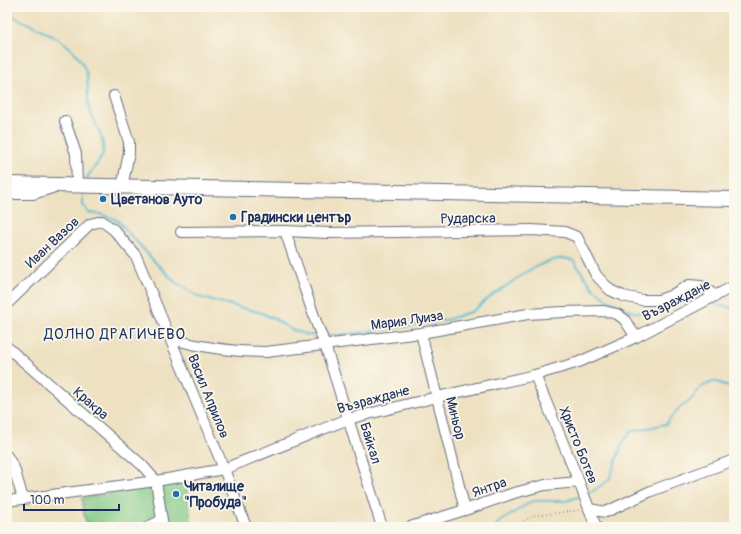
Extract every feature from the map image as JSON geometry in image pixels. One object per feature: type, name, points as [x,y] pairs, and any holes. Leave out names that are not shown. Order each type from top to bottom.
[{"type":"highway","points":[[7,184],[734,199]]},
{"type":"street","points":[[114,96],[129,142],[129,153],[122,187]]},
{"type":"street","points":[[65,120],[76,154],[82,186]]},
{"type":"street","points":[[7,194],[33,194],[59,185]]},
{"type":"street","name":"Иван Вазов","points":[[7,304],[90,224],[102,221]]},
{"type":"street","name":"Васил Априлов","points":[[102,221],[114,230],[136,256],[224,469],[246,527]]},
{"type":"street","name":"Рударска","points":[[181,232],[285,231],[328,234],[531,230],[565,232],[576,237],[596,275],[610,290],[623,296],[642,300],[659,300],[670,296],[689,285],[701,286],[711,299]]},
{"type":"street","name":"Байкал","points":[[285,231],[322,338],[382,527]]},
{"type":"street","name":"Възраждане","points":[[7,501],[156,481],[224,469],[348,419],[436,397],[535,375],[579,362],[636,337],[734,286]]},
{"type":"street","name":"Мария Луиза","points":[[171,339],[199,347],[241,352],[266,352],[322,338],[421,333],[528,314],[604,311],[617,314],[624,319],[636,337]]},
{"type":"street","name":"Миньор","points":[[421,333],[465,510]]},
{"type":"street","name":"Кракра","points":[[7,347],[142,465],[156,481]]},
{"type":"street","name":"Христо Ботев","points":[[535,375],[596,527]]},
{"type":"street","points":[[7,456],[14,468],[23,499]]},
{"type":"street","points":[[588,507],[606,512],[651,491],[734,460]]},
{"type":"street","points":[[148,527],[163,524],[156,481]]},
{"type":"street","name":"Янтра","points":[[410,527],[514,493],[539,487],[580,484]]},
{"type":"path","points":[[513,527],[533,516],[588,507]]},
{"type":"green space","points":[[186,482],[192,527],[163,527],[155,517],[135,527],[88,527],[84,516],[82,498]]},
{"type":"waterway","points":[[7,13],[53,35],[73,50],[81,60],[87,76],[89,108],[101,135],[103,146],[102,156],[86,180]]},
{"type":"waterway","points":[[83,190],[83,205],[89,213],[100,214],[117,220],[175,282],[199,297],[262,313],[290,329],[308,335],[318,335]]},
{"type":"waterway","points":[[324,335],[339,335],[389,329],[446,320],[473,311],[491,296],[528,271],[548,261],[563,258],[573,260],[593,288],[608,300],[633,312],[655,313],[693,297],[703,297]]},
{"type":"waterway","points":[[712,302],[720,306],[734,308]]},
{"type":"waterway","points":[[587,493],[593,491],[609,480],[623,442],[630,432],[666,424],[678,409],[690,401],[701,387],[715,381],[734,389]]},
{"type":"waterway","points":[[496,527],[498,523],[532,501],[566,501],[581,496]]},
{"type":"place","name":"Цветанов Ауто","points":[[103,199]]},
{"type":"place","name":"Градински център","points":[[233,217]]},
{"type":"place","name":"Читалище \"Пробуда\"","points":[[176,494]]},
{"type":"district","name":"ДОЛНО ДРАГИЧЕВО","points":[[115,334]]}]
